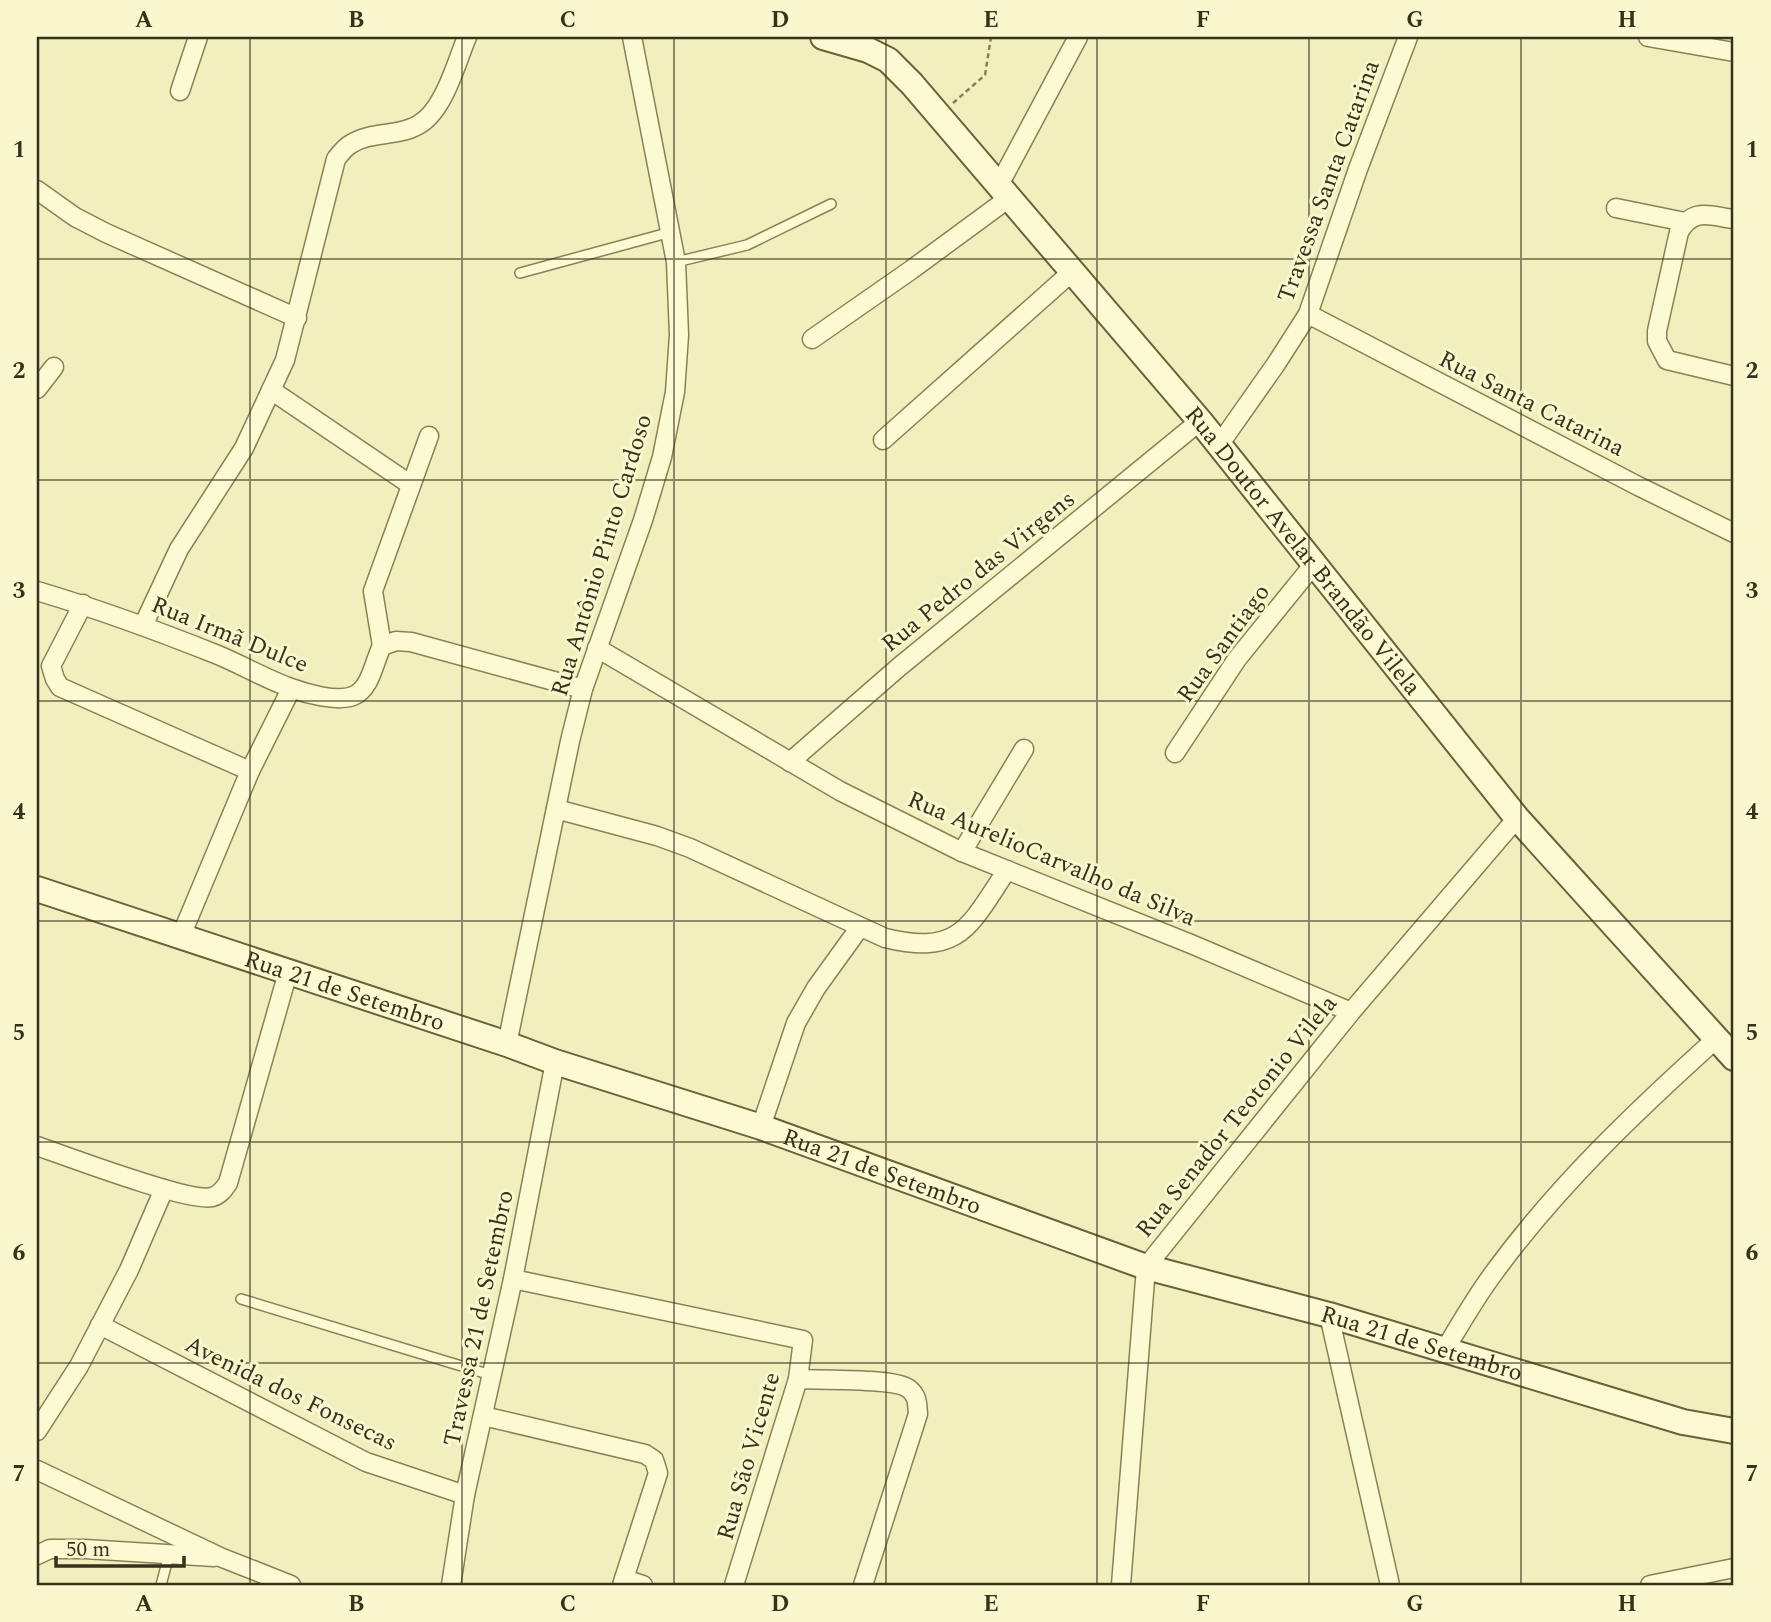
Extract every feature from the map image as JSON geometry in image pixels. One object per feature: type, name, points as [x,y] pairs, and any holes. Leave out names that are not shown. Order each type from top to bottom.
[{"type":"street","points":[[180,91],[198,37]]},
{"type":"street","points":[[143,626],[179,549],[244,448],[285,360],[298,318],[336,159],[349,145],[363,138],[408,130],[426,119],[446,90],[467,37]]},
{"type":"street","name":"Rua Antônio Pinto Cardoso","points":[[507,1044],[583,689],[643,520],[662,457],[675,393],[679,335],[676,262],[632,37]]},
{"type":"street","name":"Rua Doutor Avelar Brandão Vilela","points":[[823,37],[868,50],[888,60],[939,115],[1219,444],[1517,818],[1734,1058]]},
{"type":"street","points":[[812,339],[911,270],[1004,192],[1078,37]]},
{"type":"street","name":"Travessa Santa Catarina","points":[[1219,444],[1308,314],[1358,169],[1408,37]]},
{"type":"street","points":[[1648,37],[1734,52]]},
{"type":"street","points":[[37,190],[75,217],[106,233],[298,318]]},
{"type":"street","points":[[1616,208],[1685,222]]},
{"type":"street","points":[[1734,219],[1698,214],[1685,222],[1679,232],[1659,315],[1657,341],[1667,360],[1734,376]]},
{"type":"street","points":[[883,440],[1073,271]]},
{"type":"street","name":"Rua Santa Catarina","points":[[1308,314],[1734,533]]},
{"type":"street","points":[[37,389],[54,367]]},
{"type":"street","points":[[271,390],[342,441],[411,485]]},
{"type":"street","name":"Rua Pedro das Virgens","points":[[790,762],[920,649],[1200,421]]},
{"type":"street","points":[[429,436],[373,591],[382,646],[411,642],[583,689]]},
{"type":"street","name":"Rua Santiago","points":[[1175,753],[1237,659],[1314,564]]},
{"type":"street","name":"Rua Irmã Dulce","points":[[37,590],[83,604],[220,656],[291,689],[345,698],[356,695],[366,685],[382,646]]},
{"type":"street","points":[[83,604],[51,666],[60,687],[250,771]]},
{"type":"street","name":"Rua AurelioCarvalho da Silva","points":[[597,648],[840,791],[962,852],[1351,1012]]},
{"type":"street","points":[[181,936],[250,771],[291,689]]},
{"type":"street","points":[[962,852],[1024,749]]},
{"type":"street","points":[[556,808],[691,848],[813,903],[859,927],[885,938],[907,943],[944,942],[967,928],[1007,870]]},
{"type":"street","name":"Rua Senador Teotonio Vilela","points":[[1121,1585],[1146,1267],[1351,1012],[1517,818]]},
{"type":"street","name":"Rua 21 de Setembro","points":[[37,889],[555,1062],[761,1127],[1146,1267],[1329,1315],[1683,1422],[1734,1431]]},
{"type":"street","points":[[761,1127],[796,1023],[816,988],[859,927]]},
{"type":"street","points":[[37,1146],[164,1189],[200,1197],[212,1197],[222,1192],[228,1183],[288,972]]},
{"type":"street","points":[[1444,1351],[1492,1275],[1573,1177],[1632,1116],[1717,1038]]},
{"type":"street","name":"Travessa 21 de Setembro","points":[[451,1585],[466,1495],[513,1279],[555,1062]]},
{"type":"street","points":[[37,1431],[79,1366],[129,1270],[164,1189]]},
{"type":"street","name":"Rua São Vicente","points":[[513,1279],[803,1340],[798,1379],[734,1585]]},
{"type":"street","points":[[1329,1315],[1390,1585]]},
{"type":"street","name":"Avenida dos Fonsecas","points":[[100,1325],[366,1462],[466,1495]]},
{"type":"street","points":[[798,1379],[891,1382],[908,1387],[917,1398],[918,1414],[863,1585]]},
{"type":"street","points":[[483,1416],[645,1454],[654,1460],[658,1473],[623,1582],[643,1585]]},
{"type":"street","points":[[37,1470],[220,1557],[291,1585]]},
{"type":"street","points":[[37,1555],[50,1549],[85,1549],[220,1557]]},
{"type":"street","points":[[1650,1585],[1734,1568]]},
{"type":"lane","points":[[676,262],[747,245],[831,204]]},
{"type":"lane","points":[[520,273],[671,232]]},
{"type":"lane","points":[[241,1298],[491,1375]]},
{"type":"lane","points":[[161,1585],[169,1555]]},
{"type":"path","points":[[939,115],[985,75],[991,37]]}]
